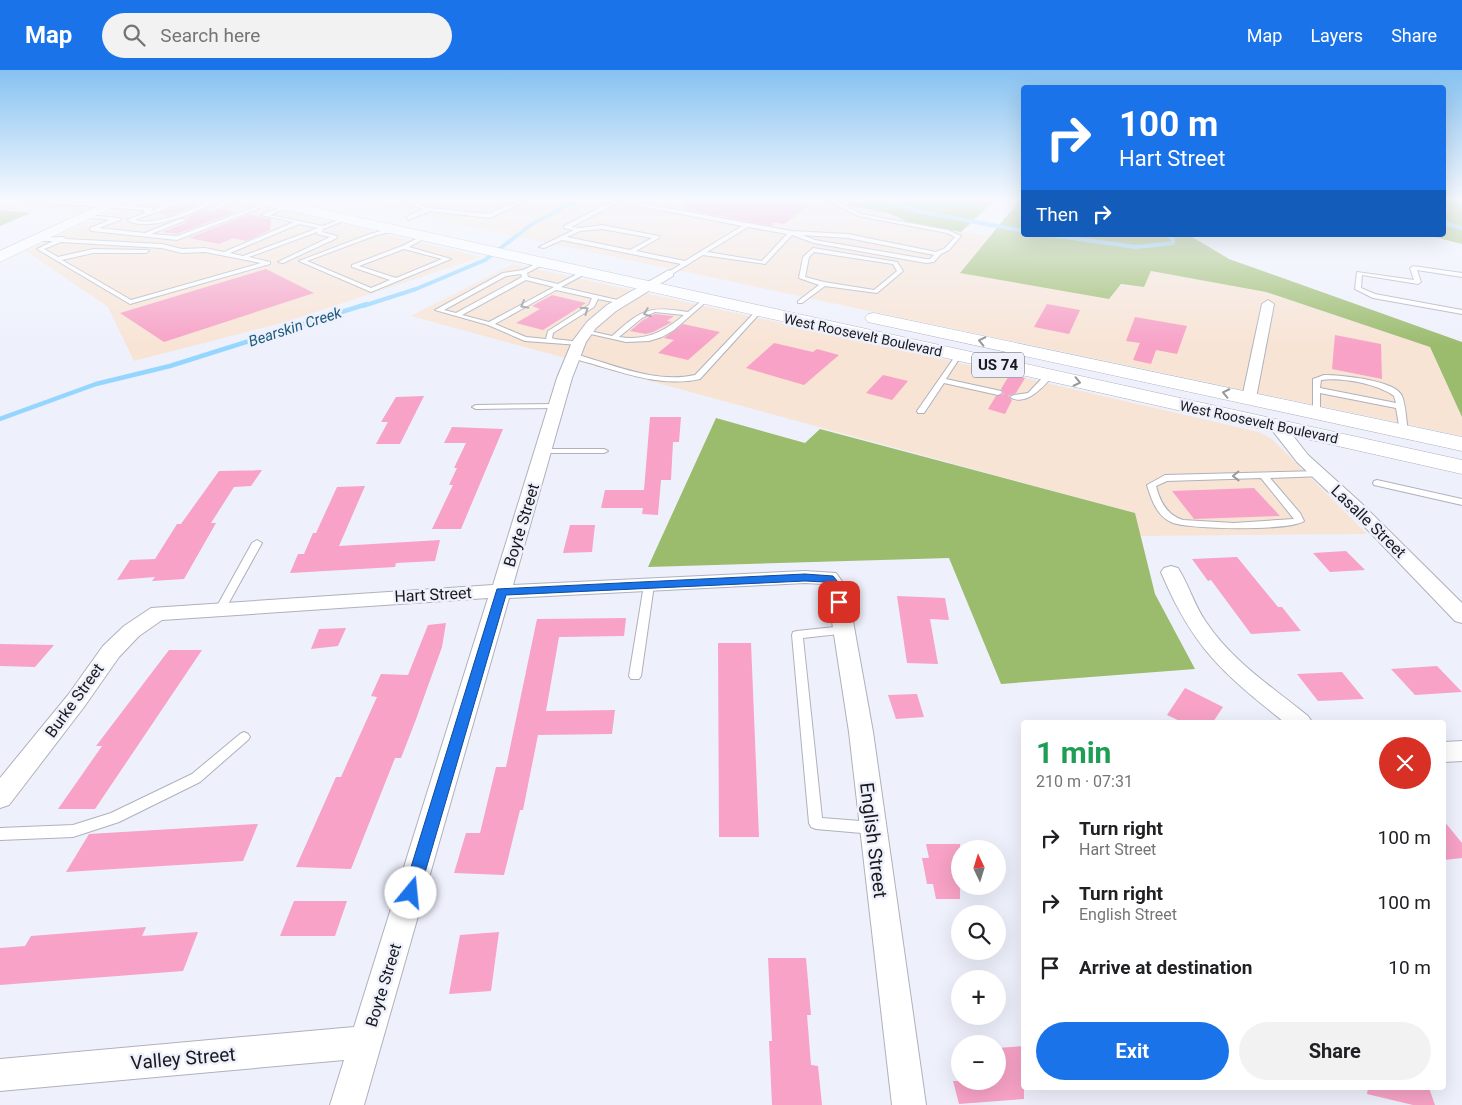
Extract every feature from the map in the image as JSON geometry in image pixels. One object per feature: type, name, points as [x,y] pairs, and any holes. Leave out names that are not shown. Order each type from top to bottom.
[{"type":"main road","points":[[0,257],[16,249]]},
{"type":"main road","name":"West Roosevelt Boulevard","points":[[486,249],[534,259],[583,273],[646,287],[706,291]]},
{"type":"main road","name":"West Roosevelt Boulevard","points":[[534,259],[678,269],[706,291],[758,312],[1277,426]]},
{"type":"main road","name":"West Roosevelt Boulevard","points":[[781,298],[818,306]]},
{"type":"main road","name":"West Roosevelt Boulevard","points":[[855,314],[1462,444]]},
{"type":"main road","points":[[1277,426],[1276,420],[1296,420],[1458,463]]},
{"type":"street","points":[[579,344],[622,302],[678,269]]},
{"type":"street","points":[[1249,398],[1268,304]]},
{"type":"street","name":"Boyte Street","points":[[346,1105],[556,406],[579,344]]},
{"type":"street","name":"Lasalle Street","points":[[1277,426],[1283,437],[1412,563],[1462,616]]},
{"type":"street","points":[[1170,572],[1191,615],[1204,636],[1233,668],[1298,720]]},
{"type":"street","name":"Hart Street","points":[[158,613],[501,591],[805,577],[829,578]]},
{"type":"street","name":"English Street","points":[[829,578],[837,588],[844,630],[873,828],[909,1105]]},
{"type":"street","name":"Burke Street","points":[[0,797],[77,700],[105,658],[138,623],[158,613]]},
{"type":"street","points":[[1446,752],[1462,751]]},
{"type":"street","name":"Valley Street","points":[[0,1075],[366,1042]]},
{"type":"lane","points":[[41,249],[130,302],[268,263],[302,261],[333,249]]},
{"type":"lane","points":[[175,249],[182,251]]},
{"type":"lane","points":[[224,254],[235,249]]},
{"type":"lane","points":[[243,258],[265,249]]},
{"type":"lane","points":[[281,262],[309,249]]},
{"type":"lane","points":[[396,280],[354,266],[398,249]]},
{"type":"lane","points":[[302,261],[371,290],[448,258],[413,249]]},
{"type":"lane","points":[[457,315],[547,249]]},
{"type":"lane","points":[[618,249],[631,252],[678,269],[708,249]]},
{"type":"lane","points":[[631,252],[636,249]]},
{"type":"lane","points":[[702,253],[763,263],[776,249]]},
{"type":"lane","points":[[860,249],[932,261],[938,253],[946,249]]},
{"type":"lane","points":[[918,249],[938,253]]},
{"type":"lane","points":[[58,259],[93,251],[205,250],[268,263]]},
{"type":"lane","points":[[800,302],[824,284],[875,292],[900,271],[895,263],[813,250],[806,257],[802,278],[824,284]]},
{"type":"lane","points":[[534,259],[557,287],[622,302]]},
{"type":"lane","points":[[534,259],[438,310],[490,324],[519,336],[552,342],[579,344],[614,338],[637,342],[650,341],[665,333],[688,314],[706,291]]},
{"type":"lane","points":[[1462,275],[1413,268],[1418,282],[1359,273],[1358,290],[1373,296],[1462,312]]},
{"type":"lane","points":[[490,324],[583,273]]},
{"type":"lane","points":[[519,336],[550,332],[592,306],[596,296]]},
{"type":"lane","points":[[614,338],[638,317],[651,310],[669,310],[688,314]]},
{"type":"lane","points":[[579,344],[668,381],[688,380],[697,377],[758,312]]},
{"type":"lane","points":[[550,332],[549,338],[552,342]]},
{"type":"lane","points":[[921,411],[958,356]]},
{"type":"lane","points":[[1014,396],[1030,396],[1050,376]]},
{"type":"lane","points":[[1316,412],[1317,379],[1326,377],[1388,388],[1398,395],[1404,431]]},
{"type":"lane","points":[[942,380],[998,393]]},
{"type":"lane","points":[[1317,390],[1400,406]]},
{"type":"lane","points":[[476,407],[556,406]]},
{"type":"lane","points":[[543,451],[604,450]]},
{"type":"lane","points":[[1263,475],[1299,521],[1272,525],[1210,525],[1174,521],[1156,503],[1152,485],[1165,478],[1263,475],[1320,474]]},
{"type":"lane","points":[[1377,483],[1462,502]]},
{"type":"lane","points":[[221,608],[257,543]]},
{"type":"lane","points":[[635,676],[649,584]]},
{"type":"lane","points":[[844,630],[797,635],[816,823],[873,828]]},
{"type":"lane","points":[[0,834],[73,831],[114,818],[196,778],[244,737]]},
{"type":"shaded area","points":[[30,249],[449,249],[481,257],[289,321],[134,361],[108,307],[26,251]]},
{"type":"shaded area","points":[[578,249],[979,249],[960,272],[1144,287],[1151,271],[1266,292],[1430,347],[1462,417],[1462,436]]},
{"type":"shaded area","points":[[513,264],[895,348],[1259,432],[1272,439],[1367,534],[1141,536],[1135,513],[411,316]]},
{"type":"green space","points":[[979,249],[1213,249],[1229,259],[1462,342],[1462,417],[1430,347],[1266,292],[1151,271],[1144,287],[1121,284],[1109,299],[960,273]]},
{"type":"green space","points":[[716,418],[805,443],[820,429],[1135,513],[1155,594],[1195,669],[1001,684],[949,558],[648,567]]},
{"type":"building","points":[[266,269],[314,293],[164,342],[120,313]]},
{"type":"building","points":[[552,295],[586,303],[543,330],[516,323],[540,309],[532,306]]},
{"type":"building","points":[[1047,304],[1080,310],[1069,334],[1034,327]]},
{"type":"building","points":[[655,314],[674,316],[667,321],[672,322],[653,332],[646,334],[630,331],[643,320]]},
{"type":"building","points":[[1135,317],[1187,326],[1177,354],[1156,350],[1151,364],[1133,360],[1140,343],[1126,341]]},
{"type":"building","points":[[683,324],[720,332],[688,360],[658,353],[674,340],[664,338]]},
{"type":"building","points":[[1335,335],[1381,344],[1382,379],[1332,369]]},
{"type":"building","points":[[774,343],[813,352],[817,349],[839,355],[804,385],[746,368]]},
{"type":"building","points":[[1010,374],[1025,378],[1016,393],[1008,396],[1012,400],[1005,414],[988,409],[996,396],[1004,394],[1001,389]]},
{"type":"building","points":[[883,375],[908,381],[892,400],[866,393]]},
{"type":"building","points":[[424,396],[400,444],[376,444],[388,422],[381,422],[396,397]]},
{"type":"building","points":[[650,417],[681,417],[679,442],[673,442],[671,480],[661,480],[658,515],[642,514],[643,508],[601,508],[605,490],[644,490]]},
{"type":"building","points":[[452,427],[503,429],[461,529],[432,529],[453,485],[449,485],[457,468],[454,468],[466,443],[444,443]]},
{"type":"building","points":[[262,470],[251,486],[234,487],[211,523],[216,523],[184,579],[152,581],[155,577],[117,580],[130,560],[155,559],[177,524],[181,524],[219,471]]},
{"type":"building","points":[[365,486],[339,546],[440,540],[435,561],[396,563],[395,567],[290,573],[298,554],[304,554],[313,533],[316,533],[337,487]]},
{"type":"building","points":[[1254,488],[1280,516],[1194,519],[1172,491]]},
{"type":"building","points":[[570,525],[595,525],[592,552],[563,553]]},
{"type":"building","points":[[1346,551],[1365,570],[1330,572],[1313,553]]},
{"type":"building","points":[[1237,557],[1278,607],[1282,607],[1301,631],[1251,634],[1211,580],[1208,581],[1192,559]]},
{"type":"building","points":[[897,596],[945,598],[949,620],[930,619],[938,664],[907,663]]},
{"type":"building","points":[[626,618],[624,636],[559,637],[546,711],[615,710],[612,734],[538,735],[523,810],[520,810],[504,875],[454,873],[466,833],[480,833],[496,767],[506,767],[537,619]]},
{"type":"building","points":[[446,623],[442,647],[415,722],[401,758],[395,758],[351,869],[296,867],[336,777],[341,777],[377,697],[371,696],[381,674],[408,675],[428,625]]},
{"type":"building","points":[[346,628],[338,646],[311,649],[319,629]]},
{"type":"building","points":[[718,643],[751,643],[759,837],[719,837]]},
{"type":"building","points":[[0,644],[54,645],[35,667],[0,666]]},
{"type":"building","points":[[169,650],[202,650],[95,809],[58,809],[102,746],[96,746]]},
{"type":"building","points":[[1437,666],[1462,692],[1415,695],[1391,669]]},
{"type":"building","points":[[1342,672],[1364,699],[1318,701],[1297,674]]},
{"type":"building","points":[[1185,688],[1223,707],[1214,720],[1178,720],[1167,715]]},
{"type":"building","points":[[917,694],[924,717],[896,719],[888,695]]},
{"type":"building","points":[[1446,823],[1462,843],[1462,858],[1446,860]]},
{"type":"building","points":[[258,824],[243,861],[66,872],[89,834]]},
{"type":"building","points":[[926,844],[951,844],[951,895],[960,895],[960,899],[936,899],[933,884],[927,884],[922,858],[929,858]]},
{"type":"building","points":[[294,901],[347,901],[335,936],[280,936]]},
{"type":"building","points":[[146,927],[142,936],[198,932],[183,971],[0,985],[0,948],[25,946],[31,936]]},
{"type":"building","points":[[499,932],[491,991],[449,994],[460,935]]},
{"type":"building","points":[[768,958],[806,958],[811,1015],[807,1015],[811,1065],[818,1066],[822,1105],[772,1105],[769,1041],[772,1041]]},
{"type":"building","points":[[1021,1046],[1021,1090],[1024,1090],[1024,1099],[959,1104],[955,1090],[1006,1090],[1006,1047]]},
{"type":"building","points":[[1368,1090],[1430,1090],[1435,1105],[1413,1105],[1367,1094]]},
{"type":"waterway","name":"Bearskin Creek","points":[[363,306],[416,289],[485,260],[499,249]]},
{"type":"waterway","name":"Bearskin Creek","points":[[0,419],[96,384],[170,366],[367,304]]},
{"type":"route","points":[[411,893],[501,591],[526,592],[805,577],[829,578],[837,588],[839,602]]}]
